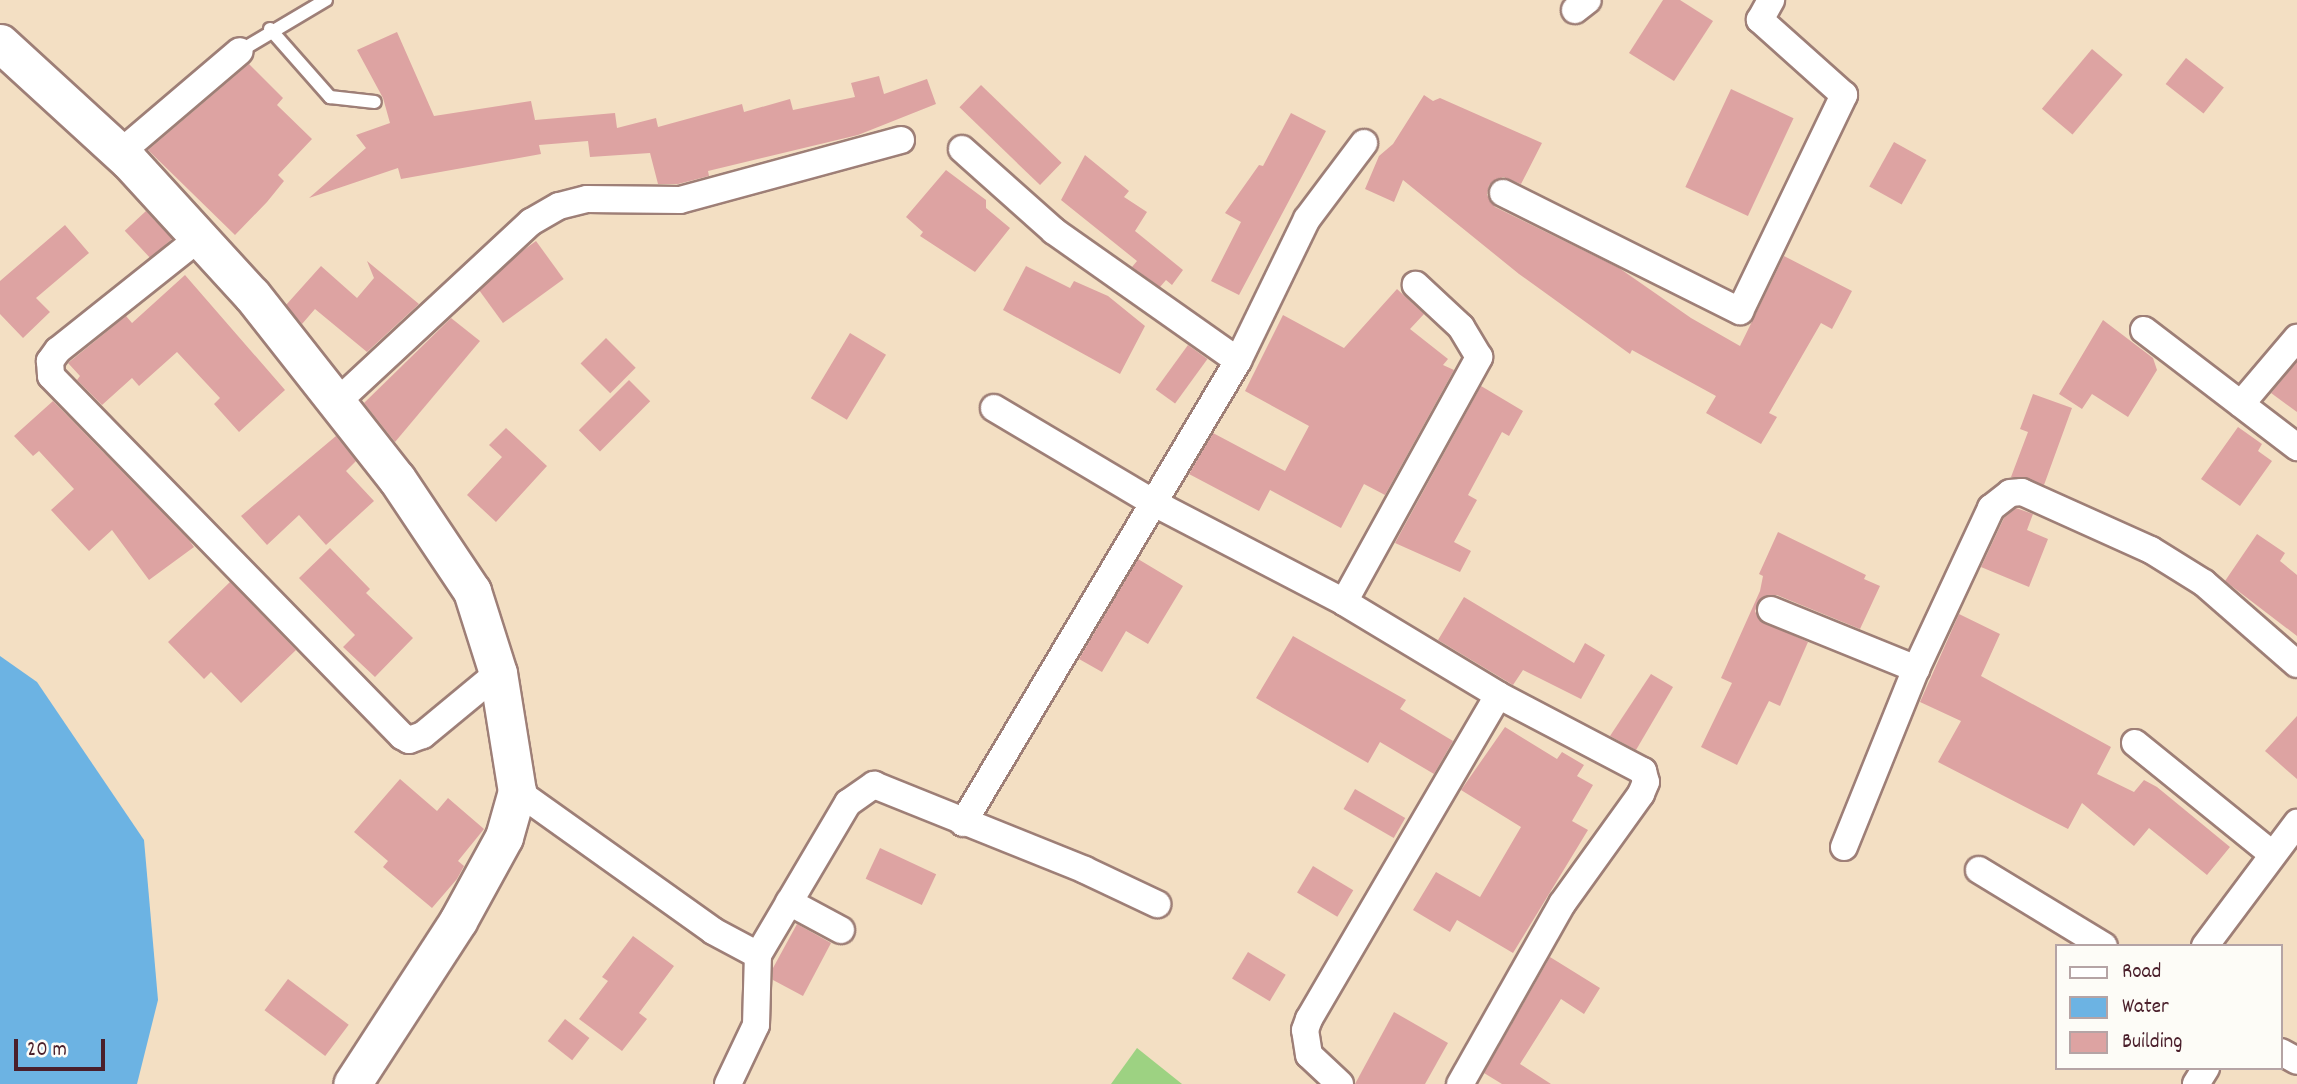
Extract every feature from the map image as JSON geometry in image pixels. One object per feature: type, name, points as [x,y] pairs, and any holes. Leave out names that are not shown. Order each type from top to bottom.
[{"type":"street","points":[[1503,193],[1740,311],[1844,95],[1760,20],[1771,0]]},
{"type":"street","points":[[0,43],[120,153],[252,295],[397,480],[472,591],[498,673],[517,791],[504,837],[458,921],[352,1084]]},
{"type":"street","points":[[120,153],[240,51]]},
{"type":"street","points":[[336,402],[531,222],[559,206],[587,199],[680,200],[901,140]]},
{"type":"street","points":[[963,823],[1238,361],[1307,219],[1364,143]]},
{"type":"street","points":[[962,149],[1054,232],[1238,361]]},
{"type":"street","points":[[200,238],[58,350],[50,361],[51,376],[402,736],[409,740],[423,735],[498,673]]},
{"type":"street","points":[[1344,602],[1479,357],[1461,327],[1416,285]]},
{"type":"street","points":[[2144,330],[2297,447]]},
{"type":"street","points":[[2241,404],[2297,338]]},
{"type":"street","points":[[994,408],[1154,503],[1344,602],[1498,695],[1636,764],[1646,782],[1562,904],[1460,1084]]},
{"type":"street","points":[[1844,847],[1916,669],[1991,508],[2010,494],[2022,492],[2151,550],[2204,583],[2297,664]]},
{"type":"street","points":[[1771,610],[1916,669]]},
{"type":"street","points":[[1340,1084],[1309,1055],[1305,1030],[1309,1019],[1498,695]]},
{"type":"street","points":[[2135,743],[2272,853]]},
{"type":"street","points":[[728,1084],[756,1025],[758,955],[848,803],[874,785],[963,823],[1086,870],[1157,904]]},
{"type":"street","points":[[517,791],[713,930],[758,955]]},
{"type":"street","points":[[2206,944],[2297,823]]},
{"type":"street","points":[[1979,870],[2101,944]]},
{"type":"street","points":[[789,902],[841,930]]},
{"type":"lane","points":[[240,51],[270,29],[326,0]]},
{"type":"lane","points":[[270,29],[330,97],[375,102]]},
{"type":"green space","points":[[1137,1048],[1182,1084],[1111,1084]]},
{"type":"water","points":[[0,656],[37,682],[144,840],[158,1000],[137,1084],[0,1084]]},
{"type":"building","points":[[1663,0],[1680,0],[1713,21],[1674,81],[1629,53]]},
{"type":"building","points":[[397,32],[434,116],[531,101],[535,120],[615,113],[617,128],[656,118],[658,127],[742,104],[744,112],[790,99],[793,110],[855,97],[851,83],[879,76],[884,94],[927,79],[936,104],[858,135],[708,171],[709,176],[678,184],[658,184],[650,153],[590,157],[588,141],[539,145],[541,154],[401,179],[398,168],[309,198],[366,148],[356,135],[390,123],[383,98],[357,50]]},
{"type":"building","points":[[2092,49],[2123,75],[2073,134],[2042,109]]},
{"type":"building","points":[[2186,58],[2224,88],[2204,114],[2166,84]]},
{"type":"building","points":[[249,64],[283,98],[277,105],[312,139],[278,175],[284,181],[235,235],[148,150]]},
{"type":"building","points":[[981,85],[1062,163],[1040,185],[959,107]]},
{"type":"building","points":[[1731,89],[1794,118],[1748,216],[1685,187]]},
{"type":"building","points":[[1424,95],[1433,101],[1440,98],[1542,143],[1521,184],[1503,177],[1489,185],[1487,195],[1495,207],[1619,268],[1691,318],[1740,346],[1784,256],[1852,291],[1832,329],[1821,323],[1769,413],[1777,417],[1761,444],[1706,413],[1716,396],[1632,350],[1630,354],[1519,274],[1403,180],[1394,202],[1365,189],[1379,156],[1393,144]]},
{"type":"building","points":[[1291,113],[1326,131],[1239,295],[1211,281],[1241,222],[1225,213],[1259,165],[1263,166]]},
{"type":"building","points":[[1894,142],[1926,160],[1902,205],[1869,187]]},
{"type":"building","points":[[1085,155],[1129,191],[1124,197],[1147,212],[1135,231],[1183,270],[1172,285],[1166,280],[1160,287],[1132,267],[1137,261],[1061,200]]},
{"type":"building","points":[[946,170],[986,200],[986,208],[1010,228],[975,272],[920,236],[923,232],[906,217]]},
{"type":"building","points":[[146,211],[172,239],[151,259],[125,231]]},
{"type":"building","points":[[65,225],[89,253],[36,298],[50,312],[23,338],[0,314],[0,281]]},
{"type":"building","points":[[536,241],[564,279],[503,323],[475,285]]},
{"type":"building","points":[[367,261],[419,304],[367,352],[315,309],[302,324],[286,305],[321,266],[357,298],[374,278]]},
{"type":"building","points":[[1026,266],[1070,288],[1074,281],[1108,296],[1145,326],[1120,374],[1003,310]]},
{"type":"building","points":[[185,275],[285,390],[239,432],[214,404],[220,398],[177,352],[139,386],[132,378],[102,405],[77,380],[80,376],[68,363],[126,316],[132,323]]},
{"type":"building","points":[[1397,289],[1424,314],[1410,329],[1448,359],[1443,365],[1454,370],[1385,495],[1364,484],[1341,528],[1270,490],[1259,511],[1189,474],[1213,433],[1285,471],[1309,426],[1245,391],[1283,315],[1344,348]]},
{"type":"building","points":[[451,318],[480,341],[395,442],[364,403]]},
{"type":"building","points":[[2103,320],[2153,358],[2157,370],[2128,417],[2092,394],[2082,409],[2059,394]]},
{"type":"building","points":[[850,333],[886,355],[847,420],[811,398]]},
{"type":"building","points":[[606,338],[636,368],[610,393],[581,363]]},
{"type":"building","points":[[1188,345],[1207,359],[1175,404],[1156,389]]},
{"type":"building","points":[[2297,362],[2297,412],[2271,393]]},
{"type":"building","points":[[629,380],[650,401],[600,451],[579,430]]},
{"type":"building","points":[[1481,386],[1523,411],[1509,436],[1502,432],[1468,495],[1477,500],[1454,542],[1471,551],[1460,572],[1395,543]]},
{"type":"building","points":[[2033,394],[2072,408],[2044,485],[2011,477],[2028,432],[2020,429]]},
{"type":"building","points":[[53,401],[194,547],[149,580],[112,530],[89,551],[51,510],[74,489],[39,451],[33,456],[14,436]]},
{"type":"building","points":[[2238,427],[2262,444],[2258,451],[2272,461],[2240,506],[2201,479]]},
{"type":"building","points":[[506,428],[547,466],[496,522],[467,495],[502,457],[489,445]]},
{"type":"building","points":[[336,436],[356,461],[346,471],[374,501],[326,545],[299,515],[267,545],[241,516]]},
{"type":"building","points":[[2016,508],[2033,514],[2027,530],[2048,539],[2029,587],[1981,567],[2004,518]]},
{"type":"building","points":[[1778,532],[1866,575],[1864,579],[1880,586],[1860,629],[1777,595],[1761,598],[1755,611],[1759,620],[1808,642],[1780,706],[1769,701],[1737,765],[1701,747],[1732,683],[1721,678],[1760,591],[1763,576],[1759,574]]},
{"type":"building","points":[[2257,534],[2285,553],[2280,561],[2297,575],[2297,636],[2225,581]]},
{"type":"building","points":[[330,548],[370,589],[366,593],[413,638],[375,677],[343,647],[355,635],[299,578]]},
{"type":"building","points":[[1138,559],[1183,586],[1148,644],[1126,631],[1102,672],[1079,659]]},
{"type":"building","points":[[230,582],[296,650],[241,703],[211,672],[204,679],[168,642]]},
{"type":"building","points":[[1464,597],[1574,663],[1585,643],[1605,655],[1581,699],[1523,670],[1513,685],[1438,640]]},
{"type":"building","points":[[1959,614],[2000,634],[1981,676],[2111,747],[2097,774],[2134,792],[2144,780],[2157,787],[2230,847],[2207,875],[2149,828],[2134,846],[2082,803],[2068,829],[1938,762],[1961,721],[1920,702]]},
{"type":"building","points":[[1293,636],[1406,700],[1400,709],[1453,741],[1434,774],[1380,742],[1368,763],[1256,698]]},
{"type":"building","points":[[1651,674],[1673,687],[1636,750],[1610,736]]},
{"type":"building","points":[[2297,716],[2297,779],[2265,751]]},
{"type":"building","points":[[1505,727],[1557,759],[1562,752],[1584,765],[1577,776],[1593,785],[1572,821],[1588,830],[1513,953],[1457,920],[1450,932],[1413,910],[1436,872],[1480,897],[1521,827],[1461,790]]},
{"type":"building","points":[[400,779],[437,811],[448,798],[484,829],[458,861],[464,866],[457,879],[432,908],[383,867],[388,861],[354,832]]},
{"type":"building","points":[[1355,789],[1405,818],[1394,838],[1344,809]]},
{"type":"building","points":[[880,848],[936,874],[922,905],[866,879]]},
{"type":"building","points":[[1313,866],[1353,890],[1337,917],[1297,893]]},
{"type":"building","points":[[797,924],[831,943],[803,996],[773,980],[773,968]]},
{"type":"building","points":[[633,936],[674,966],[639,1013],[647,1019],[622,1051],[579,1019],[608,981],[602,977]]},
{"type":"building","points":[[1248,952],[1286,975],[1270,1001],[1232,979]]},
{"type":"building","points":[[1550,957],[1600,988],[1584,1014],[1561,999],[1520,1064],[1551,1084],[1502,1084],[1484,1073]]},
{"type":"building","points":[[288,979],[349,1025],[325,1056],[265,1010]]},
{"type":"building","points":[[1394,1012],[1448,1043],[1425,1084],[1355,1084]]},
{"type":"building","points":[[565,1019],[589,1038],[572,1060],[548,1041]]}]
